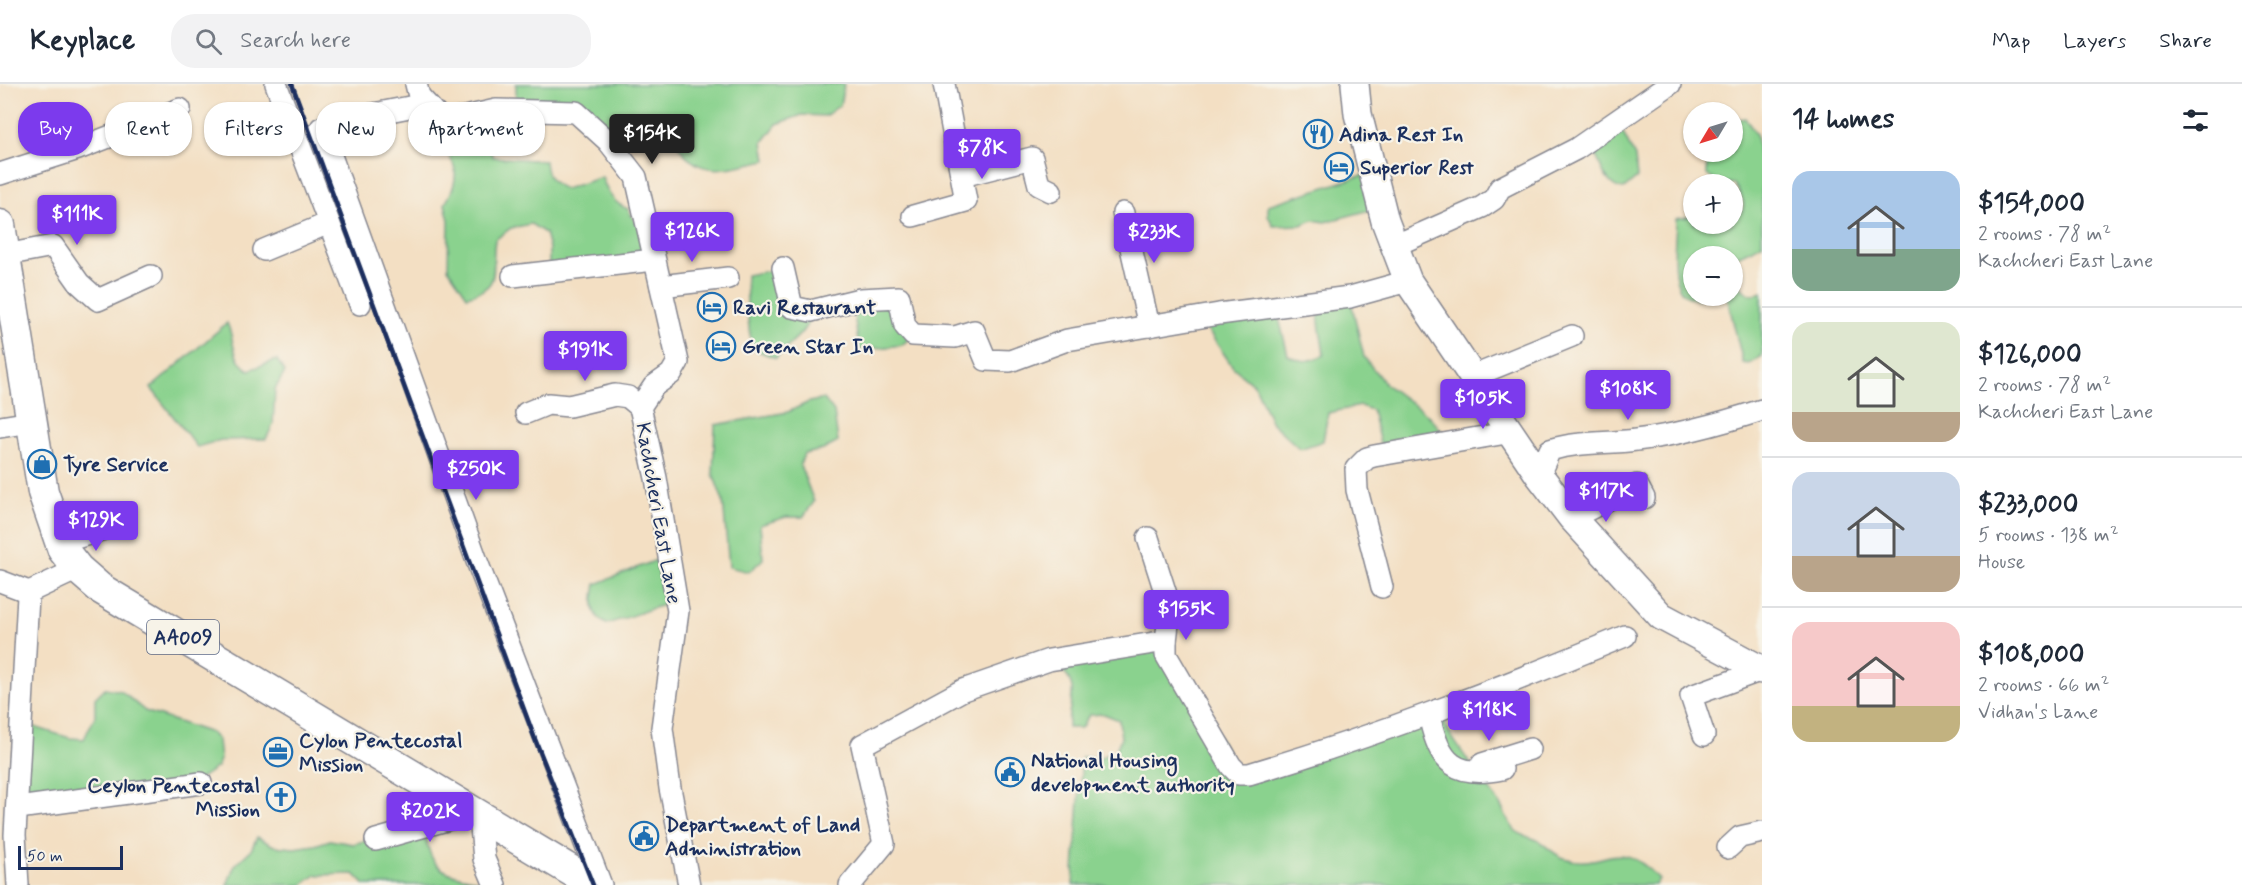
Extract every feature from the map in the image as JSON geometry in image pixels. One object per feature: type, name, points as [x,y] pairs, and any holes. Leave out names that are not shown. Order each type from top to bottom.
[{"type":"highway","name":"AA009","points":[[0,225],[5,255],[5,287],[43,492],[60,543],[78,569],[101,589],[595,885]]},
{"type":"main road","points":[[1354,84],[1358,114],[1382,207],[1408,281],[1512,432],[1539,476],[1572,519],[1661,616],[1762,670]]},
{"type":"street","points":[[276,84],[360,304]]},
{"type":"street","name":"Kachcheri East Lane","points":[[416,84],[419,96],[424,102]]},
{"type":"street","points":[[913,216],[966,201],[944,84]]},
{"type":"street","points":[[1396,245],[1482,207],[1494,199],[1500,188],[1576,149],[1670,84]]},
{"type":"street","points":[[408,107],[348,119],[321,128],[478,564],[601,885]]},
{"type":"street","name":"Kachcheri East Lane","points":[[545,112],[576,112],[608,141],[636,177],[678,362],[671,374],[654,386],[640,407],[656,478],[678,611],[662,728],[670,788],[689,885]]},
{"type":"street","points":[[0,174],[105,138]]},
{"type":"street","points":[[962,176],[1032,158],[1039,185],[1052,191]]},
{"type":"street","points":[[1123,213],[1149,326]]},
{"type":"street","points":[[264,250],[329,223]]},
{"type":"street","points":[[5,255],[53,246],[79,283],[98,300],[151,276]]},
{"type":"street","points":[[513,276],[654,260]]},
{"type":"street","points":[[783,268],[792,307],[811,311],[860,299],[899,297],[905,326],[913,335],[955,337],[974,331],[986,360],[1010,361],[1067,340],[1350,297],[1408,281]]},
{"type":"street","points":[[661,286],[728,278]]},
{"type":"street","points":[[1474,376],[1572,336]]},
{"type":"street","points":[[526,413],[548,404],[569,406],[615,395],[628,397],[640,407]]},
{"type":"street","points":[[1539,476],[1550,450],[1566,445],[1637,440],[1734,419],[1762,410]]},
{"type":"street","points":[[0,427],[30,422]]},
{"type":"street","points":[[1382,587],[1357,490],[1356,469],[1367,458],[1374,456],[1512,432]]},
{"type":"street","points":[[1572,519],[1637,485],[1644,498]]},
{"type":"street","points":[[60,543],[120,524]]},
{"type":"street","points":[[1148,538],[1170,607],[1166,655],[1231,766],[1239,774],[1249,774],[1325,752],[1625,636]]},
{"type":"street","points":[[0,581],[29,592],[78,569]]},
{"type":"street","points":[[18,885],[15,835],[29,592]]},
{"type":"street","points":[[850,885],[884,844],[862,745],[963,690],[1049,660],[1166,641]]},
{"type":"street","points":[[1704,735],[1691,696],[1762,670]]},
{"type":"street","points":[[1438,710],[1431,719],[1434,735],[1445,758],[1457,769],[1467,772],[1502,770]]},
{"type":"street","points":[[1467,772],[1477,765],[1530,749]]},
{"type":"street","points":[[18,808],[201,783]]},
{"type":"street","points":[[376,840],[477,814],[484,859],[495,885]]},
{"type":"street","points":[[1728,848],[1740,837],[1762,832]]},
{"type":"green space","points":[[516,84],[844,84],[840,105],[825,116],[802,115],[777,124],[763,142],[766,160],[717,169],[706,168],[695,163],[676,142],[665,124],[635,127],[608,141],[576,112],[545,110],[545,102],[516,102]]},
{"type":"green space","points":[[1743,118],[1756,134],[1759,157],[1762,161],[1762,244],[1743,253],[1743,246],[1683,246],[1683,292],[1675,274],[1676,219],[1683,218],[1683,234],[1743,234],[1743,174],[1707,174],[1707,162],[1743,162]]},
{"type":"green space","points":[[1617,121],[1635,157],[1637,178],[1624,189],[1617,188],[1606,177],[1590,139]]},
{"type":"green space","points":[[448,156],[493,156],[545,161],[550,178],[565,189],[602,177],[611,196],[618,204],[628,209],[635,221],[646,229],[654,260],[549,272],[549,248],[545,233],[531,224],[511,228],[495,240],[491,282],[486,288],[467,296],[448,268],[449,220],[445,204],[455,178]]},
{"type":"green space","points":[[1373,172],[1382,207],[1325,222],[1313,220],[1301,225],[1273,226],[1268,215],[1268,205]]},
{"type":"green space","points":[[783,268],[792,307],[811,311],[806,326],[776,358],[753,349],[748,322],[746,275]]},
{"type":"green space","points":[[1743,289],[1752,295],[1762,292],[1762,356],[1749,364],[1743,363],[1729,306],[1743,306]]},
{"type":"green space","points":[[899,297],[913,335],[902,345],[863,350],[859,348],[852,301]]},
{"type":"green space","points":[[1350,297],[1364,357],[1385,384],[1429,416],[1452,443],[1397,452],[1380,443],[1372,410],[1360,406],[1328,413],[1323,441],[1300,449],[1272,423],[1255,386],[1233,367],[1199,318],[1276,306],[1288,355],[1310,360],[1324,355],[1318,302]]},
{"type":"green space","points":[[227,323],[236,355],[243,366],[249,370],[277,360],[285,372],[275,389],[273,425],[266,439],[221,440],[197,447],[151,388]]},
{"type":"green space","points":[[824,399],[834,412],[838,442],[823,450],[804,454],[800,465],[814,502],[803,517],[786,517],[760,525],[763,559],[749,572],[729,567],[723,501],[713,474],[715,425],[788,412],[809,402]]},
{"type":"green space","points":[[669,555],[677,602],[606,624],[597,616],[594,607],[596,584]]},
{"type":"green space","points":[[1166,641],[1239,774],[1455,703],[1445,725],[1516,831],[1537,840],[1564,858],[1590,861],[1621,855],[1632,858],[1644,865],[1659,879],[1655,885],[1073,885],[1082,757],[1100,758],[1116,750],[1121,738],[1119,720],[1104,714],[1089,715],[1081,728],[1068,728],[1072,689],[1066,675],[1059,667]]},
{"type":"green space","points":[[105,688],[121,691],[145,711],[211,733],[218,740],[220,760],[217,767],[192,784],[18,808],[21,723],[70,738],[84,739],[95,716],[95,698]]},
{"type":"green space","points":[[424,825],[429,850],[437,865],[452,874],[477,880],[465,885],[365,885],[354,874],[316,875],[302,885],[227,885],[235,865],[251,850],[257,837],[274,846],[294,848],[330,840],[353,844]]},
{"type":"railway","points":[[292,84],[535,739],[593,885]]},
{"type":"place","name":"Adina Rest In","points":[[1318,134]]},
{"type":"place","name":"Superior Rest","points":[[1339,167]]},
{"type":"place","name":"Ravi Restaurant","points":[[712,307]]},
{"type":"place","name":"Green Star In","points":[[721,346]]},
{"type":"place","name":"Tyre Service","points":[[42,464]]},
{"type":"place","name":"Cylon Pentecostal Mission","points":[[278,752]]},
{"type":"place","name":"National Housing development authority","points":[[1010,772]]},
{"type":"place","name":"Ceylon Pentecostal Mission","points":[[281,797]]},
{"type":"place","name":"Department of Land Administration","points":[[644,836]]}]
